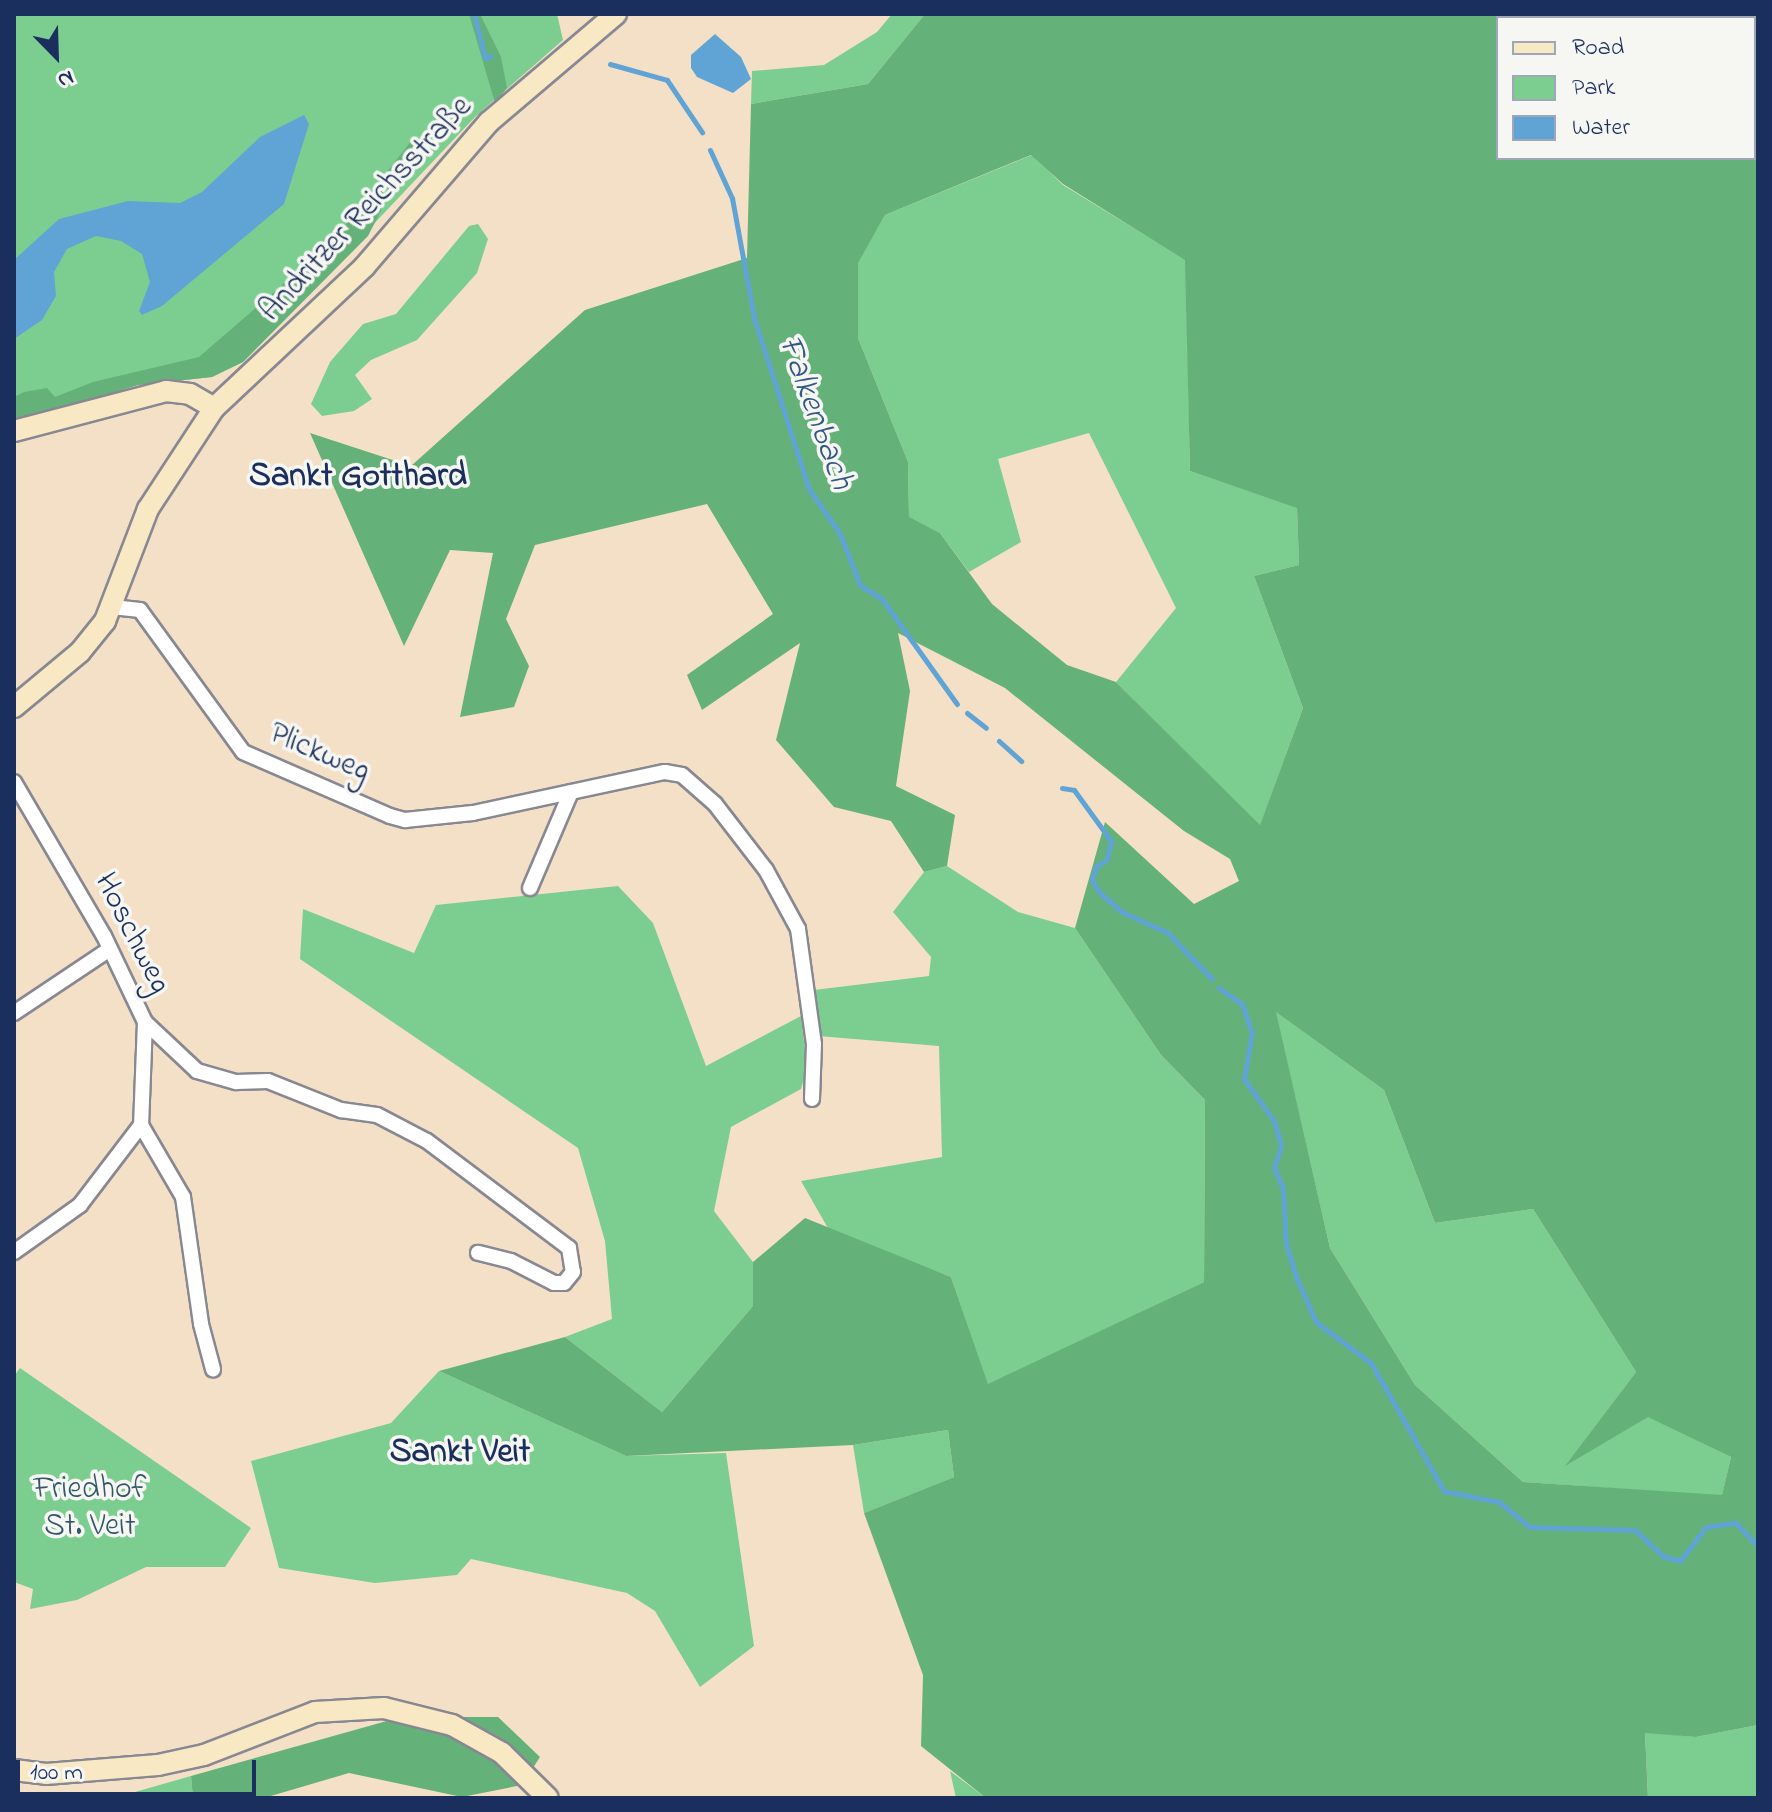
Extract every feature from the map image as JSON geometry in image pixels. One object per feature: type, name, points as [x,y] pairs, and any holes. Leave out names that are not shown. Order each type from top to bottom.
[{"type":"main road","name":"Andritzer Reichsstraße","points":[[14,707],[87,644],[112,607],[155,496],[214,408],[365,266],[489,122],[616,14]]},
{"type":"main road","points":[[14,431],[166,391],[190,394],[214,408]]},
{"type":"main road","points":[[14,1770],[46,1774],[158,1765],[204,1755],[315,1712],[384,1708],[452,1725],[502,1753],[548,1798]]},
{"type":"street","name":"Plickweg","points":[[112,607],[140,610],[243,752],[390,816],[405,820],[460,814],[665,772],[682,775],[715,804],[779,889],[798,929],[814,1044],[812,1099]]},
{"type":"street","name":"Hoschweg","points":[[14,782],[110,949],[145,1022],[141,1125]]},
{"type":"street","points":[[530,888],[571,792]]},
{"type":"street","points":[[14,1013],[110,949]]},
{"type":"street","points":[[145,1022],[197,1071],[236,1082],[268,1081],[341,1110],[377,1115],[427,1141],[569,1248],[573,1272],[564,1283],[554,1283],[511,1261],[478,1253]]},
{"type":"street","points":[[14,1252],[80,1205],[141,1125],[183,1197],[201,1324],[213,1369]]},
{"type":"green space","points":[[14,14],[557,14],[563,40],[476,116],[243,362],[212,377],[138,385],[14,423]]},
{"type":"green space","points":[[469,14],[480,14],[501,57],[507,88],[495,103]]},
{"type":"green space","points":[[892,14],[925,14],[868,84],[751,104],[752,71],[824,65],[877,32]]},
{"type":"green space","points":[[925,14],[1758,14],[1758,1725],[1696,1737],[1645,1733],[1648,1798],[986,1798],[921,1746],[923,1675],[864,1513],[954,1477],[948,1430],[853,1445],[626,1456],[439,1371],[565,1337],[662,1412],[753,1306],[753,1262],[805,1218],[951,1277],[988,1384],[1204,1282],[1205,1100],[1161,1055],[1075,928],[1105,822],[1194,904],[1239,881],[1230,859],[1184,831],[1005,688],[898,633],[910,691],[896,786],[955,815],[947,866],[924,872],[891,821],[834,807],[776,740],[800,643],[702,710],[687,675],[773,614],[707,504],[535,545],[506,619],[529,666],[514,707],[460,717],[493,553],[450,550],[404,646],[310,433],[411,466],[585,310],[747,258],[751,104],[868,84]],"holes":[[[1031,155],[1063,184],[1185,260],[1190,471],[1297,508],[1299,565],[1254,576],[1303,708],[1260,825],[1116,682],[1067,665],[992,604],[940,533],[909,517],[908,462],[858,338],[858,263],[885,215]],[[1276,1012],[1384,1090],[1435,1223],[1533,1209],[1636,1372],[1565,1466],[1648,1417],[1731,1457],[1722,1495],[1523,1482],[1415,1385],[1330,1248]]]},
{"type":"green space","points":[[412,140],[420,156],[392,189],[368,236],[243,362],[212,377],[138,385],[14,423],[14,397],[24,392],[47,388],[55,397],[93,382],[199,357],[332,242]]},
{"type":"green space","points":[[1032,155],[1063,185],[1186,260],[1190,471],[1297,507],[1299,565],[1254,576],[1303,708],[1260,826],[1116,682],[1176,608],[1089,433],[998,459],[1021,542],[969,572],[940,533],[909,518],[908,462],[858,338],[857,263],[885,215]]},
{"type":"green space","points":[[478,224],[488,239],[477,273],[417,340],[371,360],[355,375],[372,399],[354,411],[322,416],[311,404],[330,362],[363,324],[396,314],[469,226]]},
{"type":"green space","points":[[947,866],[1018,912],[1075,928],[1161,1055],[1205,1100],[1204,1282],[988,1385],[951,1277],[829,1230],[801,1181],[942,1157],[939,1046],[818,1036],[814,990],[929,976],[931,957],[893,912],[924,872]]},
{"type":"green space","points":[[618,886],[653,923],[706,1066],[801,1016],[807,1067],[801,1089],[731,1127],[714,1211],[753,1262],[753,1306],[662,1412],[565,1337],[612,1319],[605,1241],[578,1148],[300,959],[303,909],[414,953],[436,905]]},
{"type":"green space","points":[[1275,1011],[1384,1090],[1435,1223],[1533,1209],[1636,1372],[1567,1464],[1648,1416],[1731,1457],[1722,1496],[1523,1482],[1415,1385],[1330,1248]]},
{"type":"green space","name":"Friedhof St. Veit","points":[[20,1368],[251,1528],[225,1567],[146,1567],[77,1600],[30,1609],[33,1589],[14,1582],[14,1376]]},
{"type":"green space","points":[[439,1371],[626,1456],[726,1453],[754,1646],[700,1687],[655,1611],[627,1593],[471,1559],[457,1575],[375,1583],[279,1568],[251,1461],[391,1423]]},
{"type":"green space","points":[[948,1430],[954,1477],[864,1513],[853,1445]]},
{"type":"green space","points":[[401,1717],[498,1717],[540,1757],[522,1785],[462,1797],[349,1773],[264,1798],[193,1798],[191,1776]]},
{"type":"green space","points":[[1758,1725],[1758,1798],[1648,1798],[1645,1732],[1696,1737]]},
{"type":"green space","points":[[950,1771],[986,1798],[956,1798]]},
{"type":"green space","points":[[191,1776],[193,1798],[114,1798]]},
{"type":"water","points":[[715,34],[741,57],[751,79],[733,93],[697,77],[691,68],[691,55]]},
{"type":"water","points":[[304,115],[309,124],[284,204],[162,306],[142,315],[139,311],[150,282],[142,254],[121,241],[96,236],[67,249],[54,272],[56,296],[42,320],[14,339],[14,260],[59,219],[128,201],[180,203],[202,192],[260,137]]},
{"type":"waterway","name":"Falkenbach","points":[[474,14],[485,58],[491,56]]},
{"type":"waterway","name":"Falkenbach","points":[[610,64],[667,80],[702,132]]},
{"type":"waterway","name":"Falkenbach","points":[[710,150],[732,198],[754,318],[809,489],[840,534],[860,585],[882,599],[957,704]]},
{"type":"waterway","name":"Falkenbach","points":[[967,713],[986,728]]},
{"type":"waterway","name":"Falkenbach","points":[[999,741],[1021,761]]},
{"type":"waterway","name":"Falkenbach","points":[[1062,788],[1074,790],[1111,841],[1107,859],[1096,867],[1092,880],[1099,892],[1122,912],[1167,932],[1212,979]]},
{"type":"waterway","name":"Falkenbach","points":[[1219,988],[1242,1004],[1252,1033],[1244,1079],[1274,1121],[1281,1146],[1274,1167],[1283,1189],[1286,1244],[1316,1322],[1371,1363],[1444,1491],[1499,1502],[1530,1527],[1635,1530],[1663,1556],[1680,1561],[1706,1527],[1736,1523],[1758,1547]]},
{"type":"district","name":"Sankt Gotthard","points":[[358,478]]},
{"type":"district","name":"Sankt Veit","points":[[460,1454]]}]
